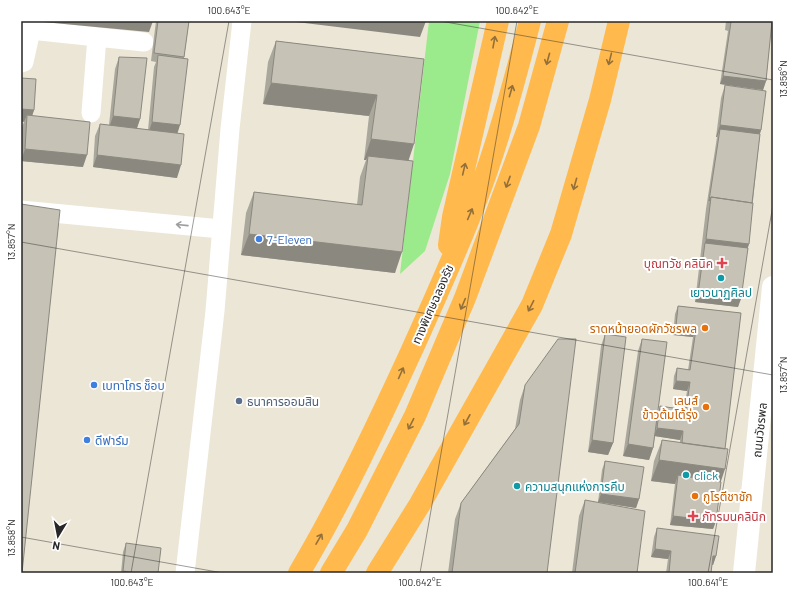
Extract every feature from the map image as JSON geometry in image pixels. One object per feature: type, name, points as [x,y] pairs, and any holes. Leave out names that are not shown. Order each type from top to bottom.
[{"type":"highway","points":[[444,276],[453,217],[498,21]]},
{"type":"highway","name":"ทางพิเศษฉลองรัช","points":[[299,573],[329,521],[375,432],[475,202],[502,122],[530,21]]},
{"type":"highway","points":[[331,573],[357,530],[415,416],[465,298],[529,126],[558,21]]},
{"type":"highway","points":[[377,573],[420,504],[532,305],[561,234],[600,100],[619,21]]},
{"type":"main road","name":"ถนนวัชรพล","points":[[744,573],[773,287]]},
{"type":"street","points":[[185,573],[214,311],[242,21]]},
{"type":"street","points":[[21,63],[24,62],[29,27],[144,42]]},
{"type":"street","points":[[91,112],[97,37]]},
{"type":"street","points":[[21,210],[221,229]]},
{"type":"green space","points":[[429,21],[480,21],[450,174],[425,251],[400,274]]},
{"type":"building","points":[[158,21],[189,21],[184,57],[154,53]]},
{"type":"building","points":[[728,21],[772,21],[766,81],[723,76],[731,22]]},
{"type":"building","points":[[276,41],[424,59],[414,144],[371,139],[377,95],[271,83]]},
{"type":"building","points":[[158,55],[188,59],[180,125],[152,122]]},
{"type":"building","points":[[119,57],[147,58],[140,119],[113,116]]},
{"type":"building","points":[[21,78],[36,79],[34,110],[21,109]]},
{"type":"building","points":[[725,85],[766,91],[761,130],[720,125]]},
{"type":"building","points":[[27,115],[90,122],[87,155],[25,149]]},
{"type":"building","points":[[100,124],[184,134],[181,165],[97,155]]},
{"type":"building","points":[[720,129],[760,134],[752,203],[711,197],[709,201]]},
{"type":"building","points":[[368,156],[413,161],[402,252],[249,234],[254,192],[362,205]]},
{"type":"building","points":[[711,197],[753,203],[749,244],[706,239]]},
{"type":"building","points":[[21,204],[60,210],[22,573],[21,573]]},
{"type":"building","points":[[705,243],[748,248],[741,299],[698,294]]},
{"type":"building","points":[[678,306],[741,313],[725,449],[682,443],[683,431],[657,428],[660,406],[686,410],[690,382],[676,381],[677,368],[690,370],[696,329],[676,326]]},
{"type":"building","points":[[605,334],[626,337],[613,443],[592,440]]},
{"type":"building","name":"ความสนุกแห่งการคีบ","points":[[558,339],[576,339],[547,573],[452,573],[461,503],[519,424],[525,385]]},
{"type":"building","points":[[642,339],[667,342],[653,448],[628,444]]},
{"type":"building","points":[[662,440],[728,449],[725,469],[659,460]]},
{"type":"building","points":[[605,461],[644,467],[639,499],[601,494]]},
{"type":"building","points":[[678,475],[721,482],[716,521],[673,516]]},
{"type":"building","points":[[585,500],[645,511],[637,573],[575,573]]},
{"type":"building","points":[[657,528],[719,536],[716,556],[713,556],[711,573],[669,573],[671,551],[655,549]]},
{"type":"building","points":[[126,543],[161,548],[158,573],[123,571]]},
{"type":"place","name":"7-Eleven","points":[[259,239]]},
{"type":"place","name":"บุณทวัช คลินิค","points":[[722,263]]},
{"type":"place","name":"เยาวนาฏศิลป","points":[[721,278]]},
{"type":"place","name":"ราดหน้ายอดผักวัชรพล","points":[[705,328]]},
{"type":"place","name":"เบทาโกร ช็อบ","points":[[94,385]]},
{"type":"place","name":"ธนาคารออมสิน","points":[[239,401]]},
{"type":"place","name":"เลนส์ ข้าวต้มโต้รุ่ง","points":[[706,407]]},
{"type":"place","name":"ดีฟาร์ม","points":[[87,440]]},
{"type":"place","name":"click","points":[[686,475]]},
{"type":"place","name":"ความสนุกแห่งการคีบ","points":[[517,486]]},
{"type":"place","name":"กูโรตีชาชัก","points":[[695,496]]},
{"type":"place","name":"ภัทรมนคลินิก","points":[[693,516]]}]
